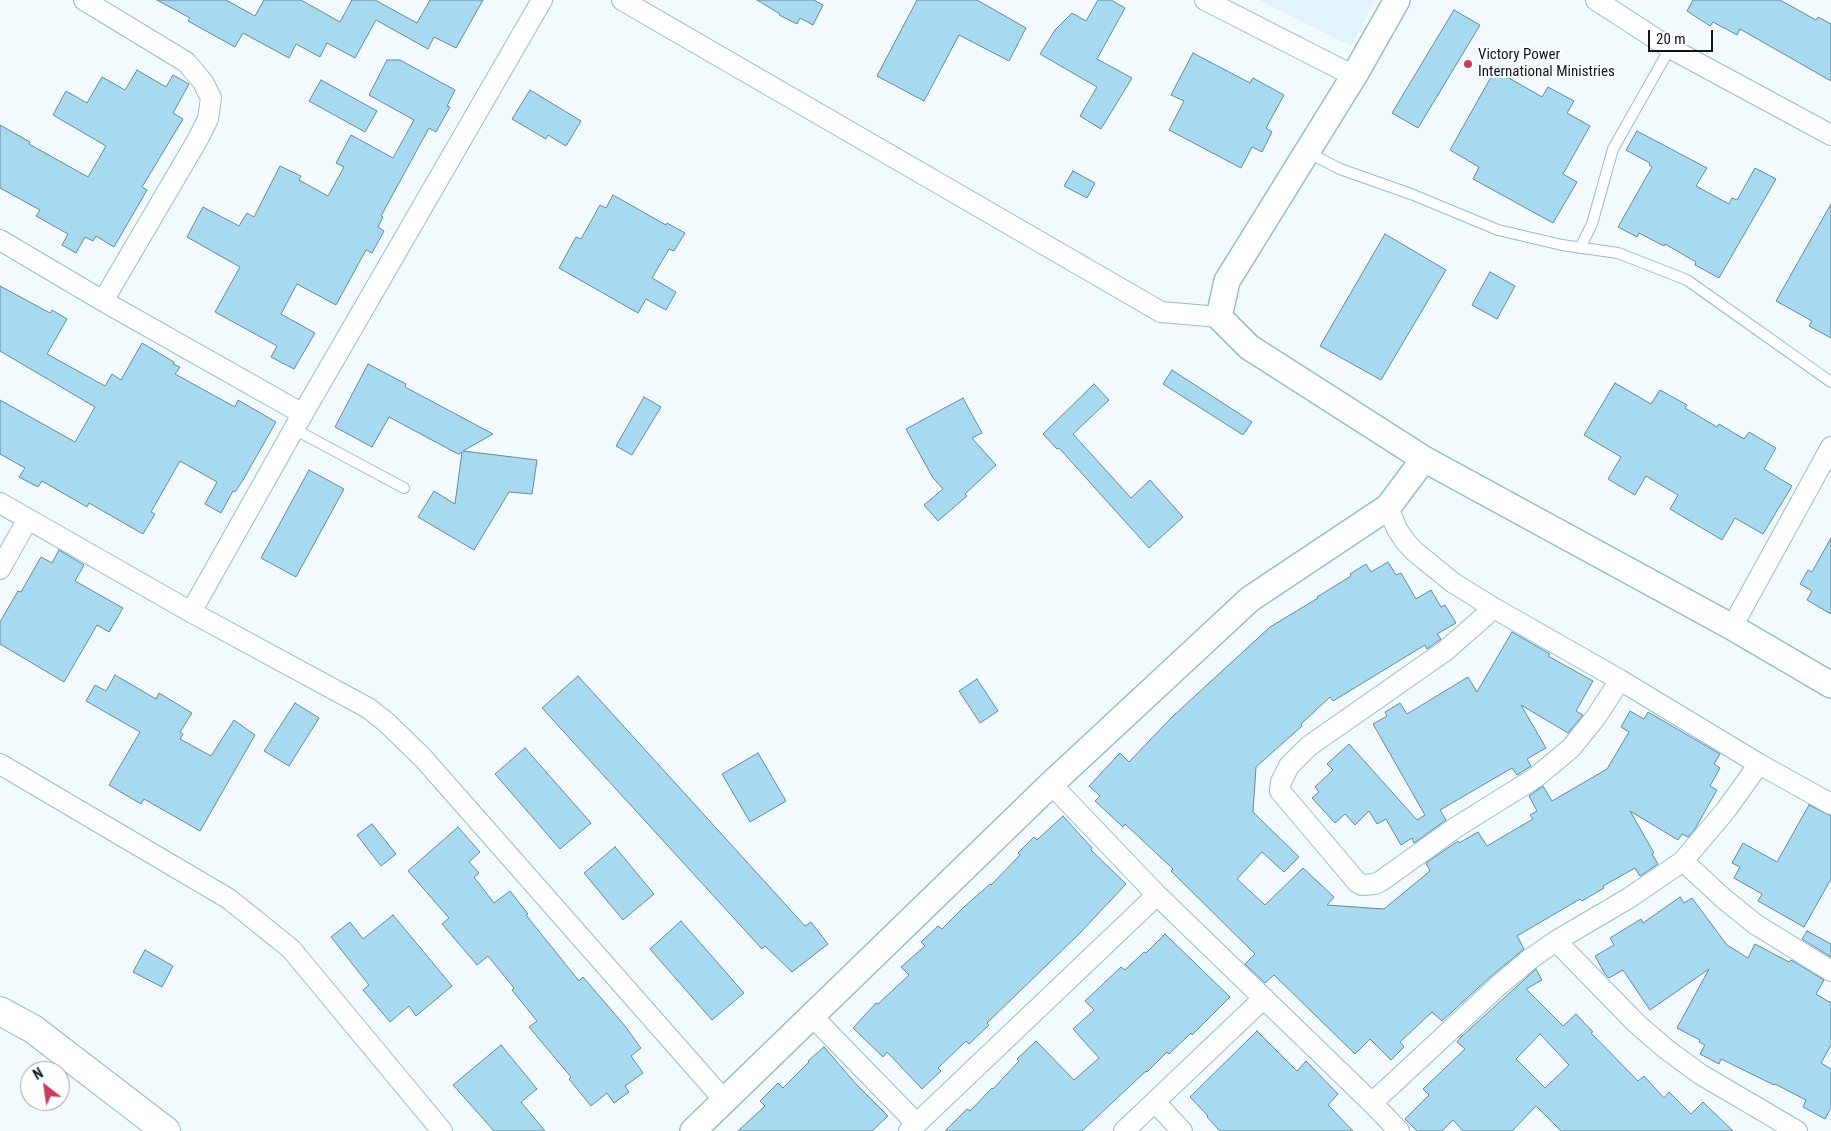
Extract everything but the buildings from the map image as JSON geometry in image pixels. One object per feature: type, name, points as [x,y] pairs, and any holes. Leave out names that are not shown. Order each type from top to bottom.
[{"type":"main road","points":[[0,1011],[32,1029],[166,1131]]},
{"type":"street","points":[[84,0],[186,62],[203,82],[211,98],[208,119],[198,139],[103,301]]},
{"type":"street","points":[[190,612],[542,0]]},
{"type":"street","points":[[622,0],[1161,312],[1219,317],[1249,347],[1424,459],[1732,627],[1831,685]]},
{"type":"street","points":[[1205,0],[1354,76]]},
{"type":"street","points":[[1219,317],[1227,281],[1354,76],[1397,0]]},
{"type":"street","points":[[1596,0],[1670,48],[1831,136]]},
{"type":"street","points":[[0,240],[299,422]]},
{"type":"street","points":[[1732,627],[1831,447]]},
{"type":"street","points":[[693,1131],[1051,784],[1250,599],[1388,507],[1424,459]]},
{"type":"street","points":[[0,503],[190,612],[368,708],[386,722],[430,765],[724,1100]]},
{"type":"street","points":[[1388,507],[1397,529],[1414,550],[1452,582],[1759,764],[1831,804]]},
{"type":"street","points":[[0,569],[28,519]]},
{"type":"street","points":[[1492,607],[1486,616],[1445,651],[1309,746],[1289,766],[1281,782],[1280,791],[1357,882],[1375,884],[1381,881],[1455,828],[1535,778],[1571,748],[1596,717],[1620,680]]},
{"type":"street","points":[[0,764],[229,899],[291,949],[442,1131]]},
{"type":"street","points":[[1372,1103],[1498,986],[1530,959],[1556,941],[1629,898],[1683,861],[1726,810],[1759,764]]},
{"type":"street","points":[[1051,784],[1157,895],[1399,1131]]},
{"type":"street","points":[[1683,861],[1723,898],[1755,924],[1831,971]]},
{"type":"street","points":[[811,1015],[912,1127],[1157,895]]},
{"type":"street","points":[[1556,941],[1637,1024],[1666,1049],[1700,1074],[1784,1128]]},
{"type":"street","points":[[1124,1131],[1264,998]]},
{"type":"street","points":[[1155,1102],[1182,1131]]},
{"type":"lane","points":[[1580,248],[1592,224],[1613,149],[1670,48]]},
{"type":"lane","points":[[1307,152],[1340,169],[1411,194],[1498,230],[1562,245],[1618,253],[1687,280],[1831,382]]},
{"type":"lane","points":[[299,422],[404,488]]},
{"type":"shaded area","points":[[1259,0],[1375,0],[1351,46]]},
{"type":"place","name":"Victory Power International Ministries","points":[[1468,64]]}]
